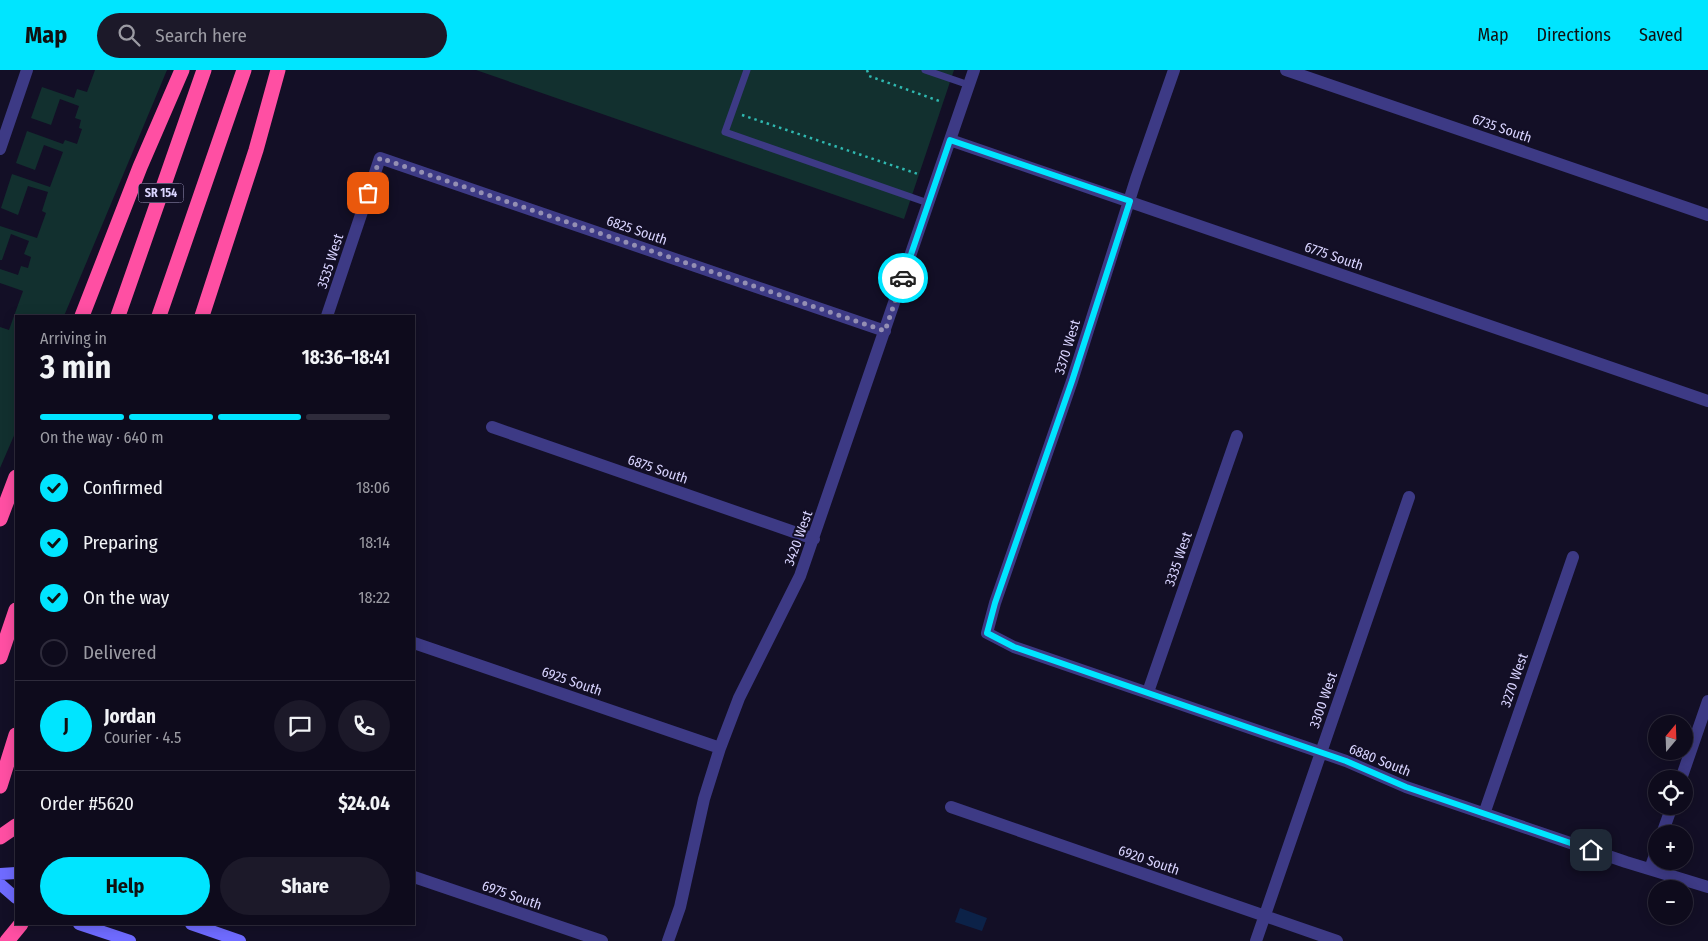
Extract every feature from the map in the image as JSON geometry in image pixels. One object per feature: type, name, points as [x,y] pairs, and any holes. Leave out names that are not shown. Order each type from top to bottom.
[{"type":"highway","points":[[82,315],[140,167],[182,70]]},
{"type":"highway","name":"SR 154","points":[[118,315],[204,70]]},
{"type":"highway","name":"SR 154","points":[[159,315],[244,70]]},
{"type":"highway","points":[[202,315],[256,150],[278,70]]},
{"type":"highway","points":[[0,519],[15,481]]},
{"type":"highway","points":[[0,657],[15,613]]},
{"type":"highway","points":[[1,782],[15,738]]},
{"type":"highway","points":[[0,837],[15,827]]},
{"type":"highway","points":[[8,941],[20,925]]},
{"type":"main road","points":[[0,874],[15,873]]},
{"type":"main road","points":[[0,884],[15,897]]},
{"type":"main road","points":[[82,925],[130,941]]},
{"type":"main road","points":[[194,925],[240,941]]},
{"type":"street","points":[[0,149],[27,70]]},
{"type":"street","name":"3420 West","points":[[668,941],[680,907],[704,799],[720,748],[739,698],[800,576],[814,539],[974,70]]},
{"type":"street","name":"3370 West","points":[[987,633],[995,603],[1072,381],[1174,70]]},
{"type":"street","name":"6735 South","points":[[1286,70],[1708,215]]},
{"type":"street","name":"6775 South","points":[[950,140],[1708,401]]},
{"type":"street","name":"3535 West","points":[[327,315],[380,158]]},
{"type":"street","name":"6825 South","points":[[380,158],[885,331]]},
{"type":"street","name":"6875 South","points":[[492,427],[814,539]]},
{"type":"street","name":"3335 West","points":[[1148,692],[1236,436]]},
{"type":"street","name":"3300 West","points":[[1256,941],[1409,497]]},
{"type":"street","name":"3270 West","points":[[1484,814],[1573,557]]},
{"type":"street","name":"6880 South","points":[[987,633],[1014,647],[1321,752],[1406,787],[1648,868]]},
{"type":"street","name":"6925 South","points":[[415,642],[720,748]]},
{"type":"street","points":[[1684,770],[1708,701]]},
{"type":"street","name":"6920 South","points":[[951,807],[1337,941]]},
{"type":"street","name":"6880 South","points":[[1653,870],[1708,887]]},
{"type":"street","name":"6975 South","points":[[415,877],[602,941]]},
{"type":"lane","points":[[747,70],[725,132],[928,203]]},
{"type":"lane","points":[[925,70],[969,85]]},
{"type":"path","points":[[868,70],[869,76],[942,102]]},
{"type":"path","points":[[744,106],[741,115],[918,174]]},
{"type":"green space","points":[[95,70],[167,70],[64,315],[15,315],[15,433],[0,468],[0,327],[9,330],[23,291],[0,283],[0,269],[18,275],[21,266],[28,268],[31,257],[24,254],[29,241],[11,234],[2,260],[0,260],[0,226],[37,238],[46,213],[42,211],[48,192],[28,186],[18,215],[1,208],[12,174],[50,187],[63,152],[44,145],[35,170],[16,163],[27,131],[63,144],[65,140],[77,144],[82,129],[79,128],[81,120],[75,118],[79,106],[60,99],[51,125],[31,118],[42,87],[74,98],[77,89],[87,92]]},
{"type":"green space","points":[[476,70],[954,70],[904,219]]},
{"type":"water","points":[[960,908],[987,918],[982,931],[955,922]]},
{"type":"way so far","points":[[368,193],[380,158],[885,331],[903,278]]},
{"type":"route","points":[[903,278],[950,140],[1130,201],[1095,304],[1072,381],[995,603],[987,633],[1014,647],[1346,761],[1406,787],[1591,850]]}]
